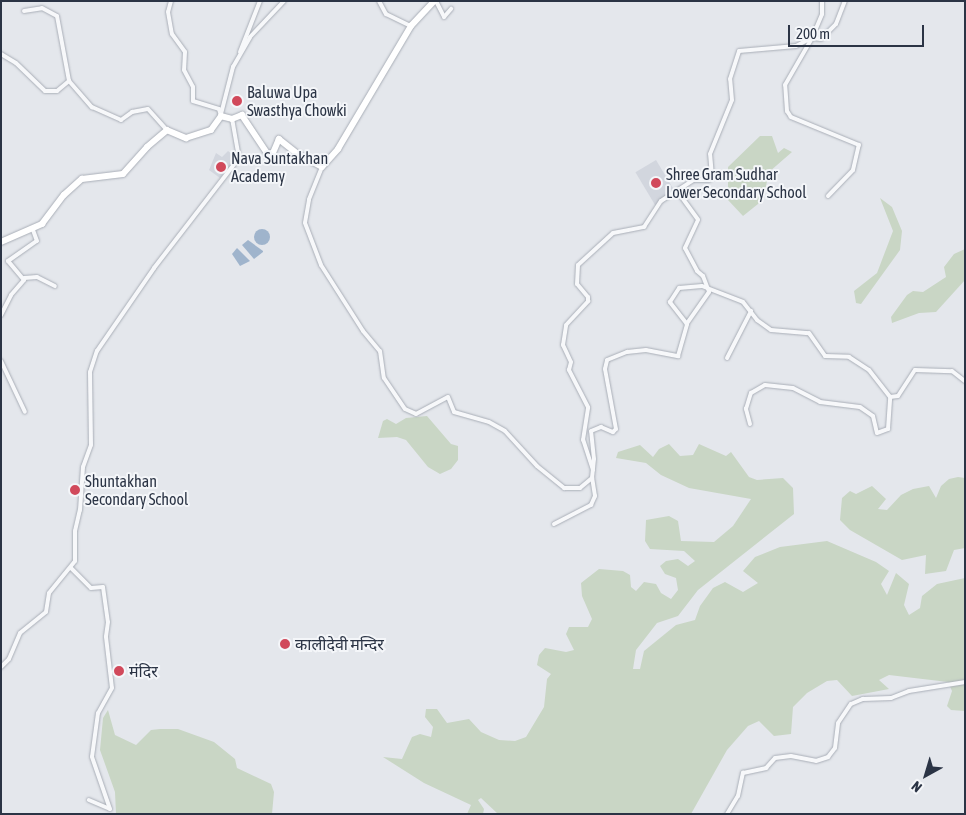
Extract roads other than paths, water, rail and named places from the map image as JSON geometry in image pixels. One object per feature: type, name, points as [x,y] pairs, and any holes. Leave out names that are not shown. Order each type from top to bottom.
[{"type":"street","points":[[171,1],[168,12],[172,34],[186,52],[184,70],[193,87],[193,101],[219,110],[221,116]]},
{"type":"street","points":[[238,59],[260,1]]},
{"type":"street","points":[[24,11],[42,8],[56,16],[69,82],[84,99],[106,116],[121,120],[132,112],[148,109],[168,130],[186,138],[211,130],[221,116],[228,77],[250,37],[284,1]]},
{"type":"street","points":[[380,1],[386,14],[411,26]]},
{"type":"street","points":[[452,9],[444,17],[435,1],[411,26],[338,149],[322,167],[309,200],[305,223],[321,265],[363,331],[380,351],[384,378],[405,409],[416,414],[448,397],[454,412],[489,422],[505,431],[537,466],[559,486],[580,488],[592,478]]},
{"type":"street","points":[[822,1],[822,14],[812,38],[786,80],[787,111],[799,122],[814,124],[859,145],[853,170],[828,196]]},
{"type":"street","points":[[594,472],[583,440],[588,407],[569,370],[571,362],[563,345],[566,325],[588,301],[588,296],[577,284],[578,265],[613,233],[644,227],[661,200],[678,192],[693,180],[709,180],[712,176],[710,154],[732,100],[730,79],[739,50],[796,46],[812,38],[821,39],[836,24],[845,1]]},
{"type":"street","points":[[1,54],[16,63],[45,91],[57,91],[69,82]]},
{"type":"street","points":[[221,116],[232,119],[242,115],[258,143],[268,154],[273,153],[279,139],[298,154],[322,167]]},
{"type":"street","points":[[1,667],[9,659],[20,633],[46,612],[50,593],[75,561],[75,531],[80,510],[83,467],[91,445],[90,372],[97,351],[154,268],[239,158],[232,119]]},
{"type":"street","points":[[1,242],[32,230],[48,217],[64,194],[82,179],[123,174],[147,147],[168,130]]},
{"type":"street","points":[[554,524],[591,505],[596,496],[592,478],[594,472],[591,431],[601,427],[613,432],[616,429],[604,369],[607,360],[627,352],[646,350],[678,356],[687,324],[709,292],[684,245],[698,220],[678,192]]},
{"type":"street","points":[[32,230],[38,239],[36,243],[8,260],[24,278],[39,278],[56,286]]},
{"type":"street","points":[[1,315],[24,278]]},
{"type":"street","points":[[687,324],[671,305],[672,296],[680,288],[696,284],[744,302],[757,320],[771,330],[809,332],[825,356],[854,359],[869,370],[890,398],[888,429],[877,433],[873,416],[860,407],[820,402],[793,388],[765,385],[750,392],[746,410],[750,424]]},
{"type":"street","points":[[727,358],[751,311]]},
{"type":"street","points":[[1,361],[25,412]]},
{"type":"street","points":[[890,398],[898,396],[915,370],[952,370],[965,380]]},
{"type":"street","points":[[71,568],[92,588],[103,587],[108,622],[106,637],[112,688],[98,713],[92,757],[110,809],[99,806],[95,800],[89,800]]},
{"type":"street","points":[[727,814],[741,788],[739,778],[743,772],[766,768],[775,758],[791,756],[816,760],[828,757],[835,748],[838,723],[851,704],[863,699],[891,698],[909,691],[965,682]]},
{"type":"water","points":[[262,229],[268,231],[270,237],[268,243],[262,245],[256,243],[254,237],[256,231]]},
{"type":"water","points":[[248,240],[263,251],[254,259],[242,245]]},
{"type":"water","points":[[237,248],[250,261],[240,266],[232,254]]},
{"type":"place","name":"Baluwa Upa Swasthya Chowki","points":[[237,101]]},
{"type":"place","name":"Nava Suntakhan Academy","points":[[221,167]]},
{"type":"place","name":"Shree Gram Sudhar Lower Secondary School","points":[[656,183]]},
{"type":"place","name":"Shuntakhan Secondary School","points":[[75,490]]},
{"type":"place","name":"कालीदेवी मन्दिर","points":[[285,644]]},
{"type":"place","name":"मंदिर","points":[[119,671]]}]
